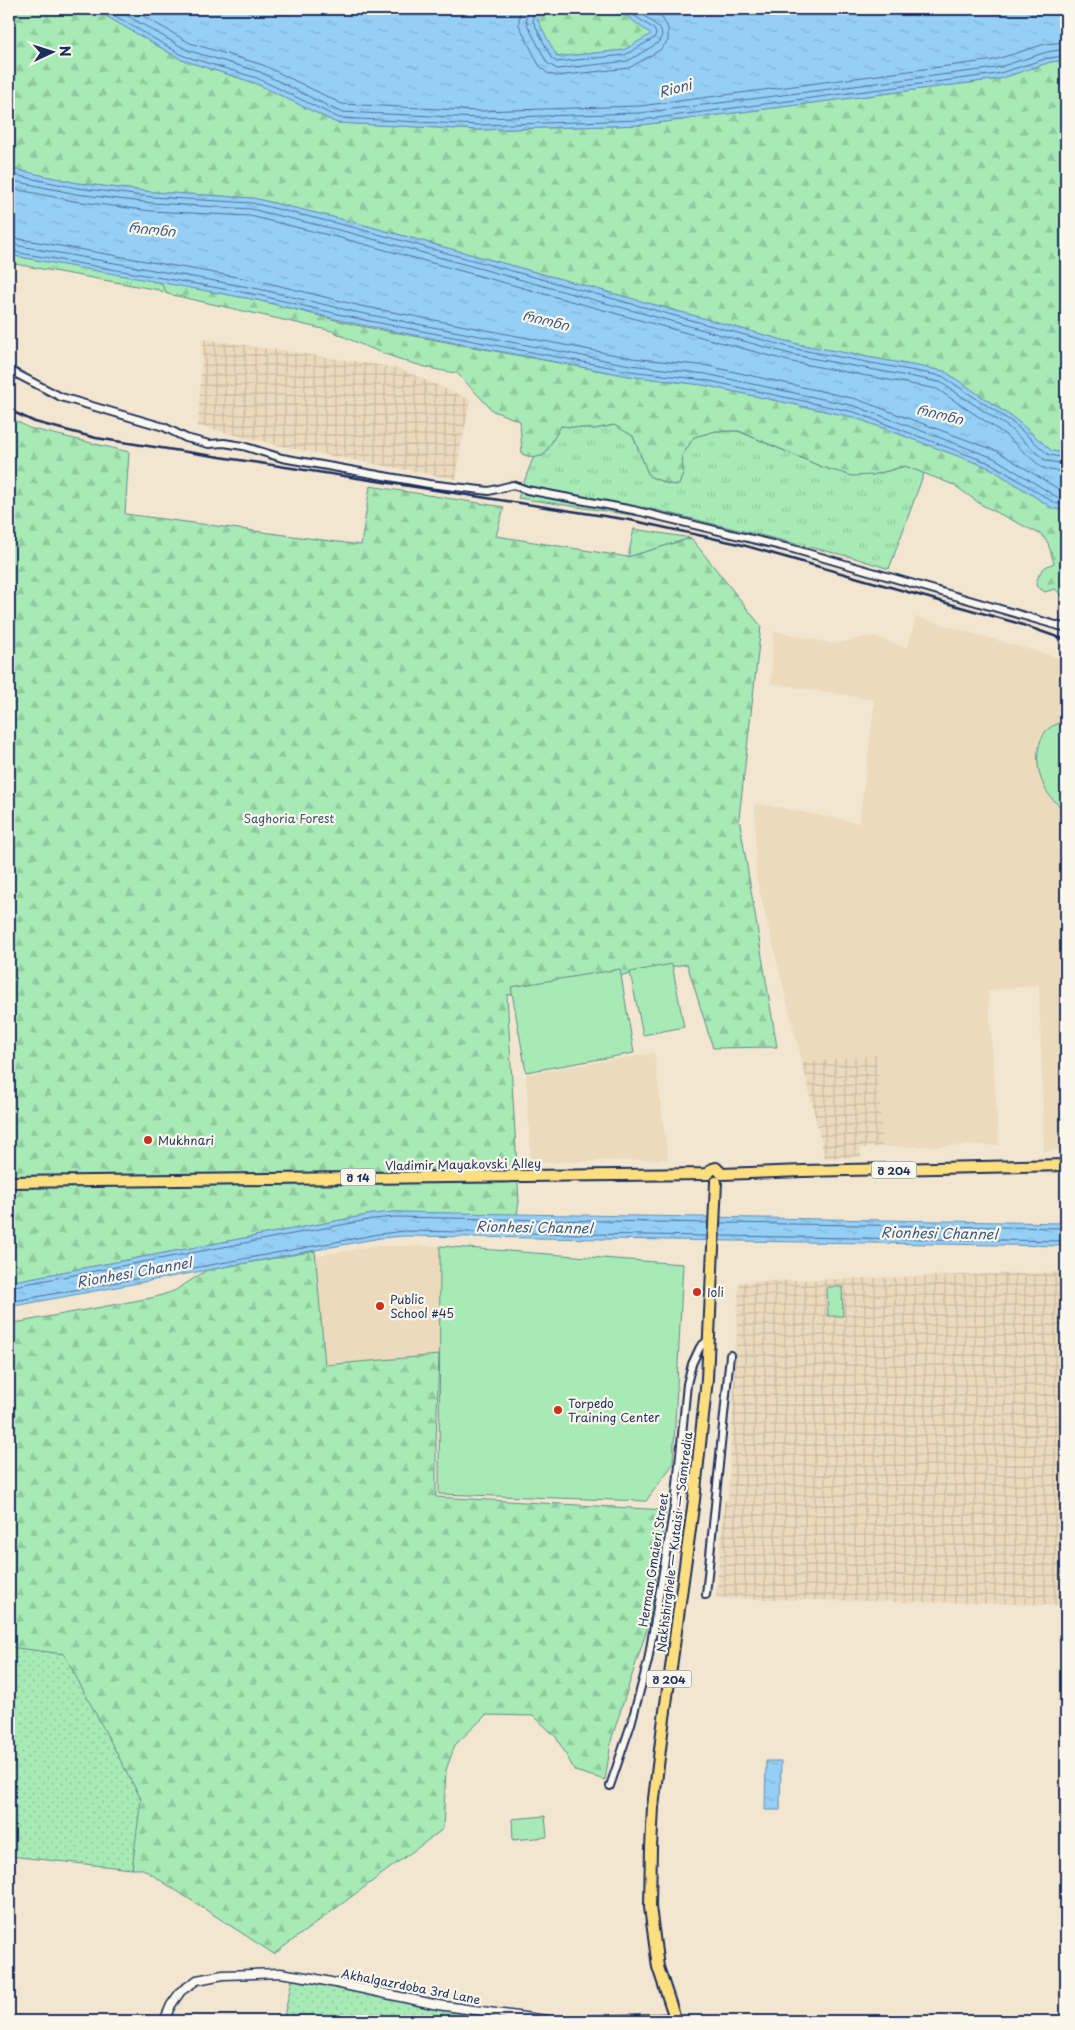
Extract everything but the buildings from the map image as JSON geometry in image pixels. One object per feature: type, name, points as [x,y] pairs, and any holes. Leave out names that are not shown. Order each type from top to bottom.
[{"type":"main road","name":"შ 204","points":[[715,1177],[803,1170],[1066,1165]]},
{"type":"main road","name":"Vladimir Mayakovski Alley","points":[[9,1182],[715,1177]]},
{"type":"main road","name":"Nakhshirghele — Kutaisi — Samtredia","points":[[676,2020],[658,1967],[650,1907],[651,1848],[662,1733],[694,1500],[707,1379],[715,1177]]},
{"type":"street","points":[[9,370],[62,397],[164,427],[186,438],[209,444],[224,443],[243,446],[282,458],[429,484],[489,492],[513,485],[527,490],[633,510],[802,552],[1066,628]]},
{"type":"street","name":"Herman Gmaieri Street","points":[[610,1786],[631,1724],[648,1661],[676,1496],[687,1384],[692,1364],[700,1347],[710,1338]]},
{"type":"street","points":[[706,1595],[730,1355]]},
{"type":"street","name":"Akhalgazrdoba 3rd Lane","points":[[164,2021],[171,2005],[181,1990],[197,1980],[223,1975],[280,1973],[438,2005],[552,2021],[676,2020]]},
{"type":"shaded area","points":[[203,339],[398,368],[471,400],[456,479],[299,450],[198,426]]},
{"type":"shaded area","points":[[916,617],[1066,660],[1066,1150],[1044,1151],[1039,985],[988,991],[999,1145],[882,1147],[878,1055],[802,1062],[756,877],[755,803],[859,823],[875,700],[771,683],[774,631],[834,644],[872,636],[908,648]]},
{"type":"shaded area","points":[[654,1053],[668,1159],[531,1163],[526,1074]]},
{"type":"shaded area","points":[[878,1055],[882,1147],[860,1148],[861,1157],[825,1158],[802,1062]]},
{"type":"shaded area","name":"Public School #45","points":[[377,1246],[440,1246],[439,1355],[325,1365],[316,1256]]},
{"type":"shaded area","points":[[1066,1272],[1066,1605],[716,1598],[724,1501],[728,1499],[739,1282]]},
{"type":"green space","points":[[9,9],[94,9],[182,60],[255,83],[337,123],[479,130],[641,125],[999,79],[1050,62],[1066,60],[1066,453],[1052,451],[1015,419],[944,371],[797,344],[353,222],[253,198],[153,192],[77,183],[9,168]]},
{"type":"green space","points":[[544,9],[617,9],[652,34],[624,50],[556,57],[537,19]]},
{"type":"green space","points":[[9,255],[160,282],[168,294],[159,290],[9,263]]},
{"type":"green space","points":[[160,282],[257,300],[355,325],[629,376],[703,385],[853,417],[990,468],[1054,509],[1066,510],[1066,598],[1055,589],[1045,592],[1036,586],[1041,572],[1054,563],[1048,543],[1042,535],[982,505],[954,485],[905,466],[873,475],[852,476],[822,467],[739,431],[716,431],[694,437],[682,456],[683,473],[679,485],[668,484],[649,476],[633,436],[614,425],[594,429],[561,426],[544,455],[533,458],[522,454],[520,421],[493,411],[457,373],[426,367],[393,357],[332,331],[168,294]]},
{"type":"green space","name":"Saghoria Forest","points":[[9,417],[29,428],[129,452],[125,514],[361,545],[370,486],[504,507],[496,536],[628,557],[691,538],[761,626],[739,818],[777,1047],[713,1048],[687,964],[507,995],[519,1202],[517,1215],[394,1212],[373,1214],[9,1282]]},
{"type":"green space","points":[[615,425],[633,436],[649,476],[668,484],[679,485],[683,473],[682,456],[694,437],[716,431],[738,431],[822,467],[873,475],[905,466],[924,473],[889,569],[855,558],[644,507],[638,516],[518,498],[533,458],[544,455],[561,426],[594,429]]},
{"type":"green space","points":[[634,529],[691,538],[628,557]]},
{"type":"green space","points":[[1066,720],[1066,810],[1057,804],[1044,786],[1040,775],[1038,751],[1046,731]]},
{"type":"green space","points":[[672,964],[684,1027],[643,1035],[630,972]]},
{"type":"green space","points":[[620,969],[634,1053],[526,1072],[511,987]]},
{"type":"green space","name":"Torpedo Training Center","points":[[440,1246],[683,1264],[673,1464],[646,1501],[439,1494]]},
{"type":"green space","points":[[315,1251],[325,1365],[439,1355],[436,1497],[666,1510],[649,1623],[612,1737],[605,1780],[575,1771],[556,1737],[534,1716],[486,1715],[455,1745],[446,1770],[443,1829],[274,1954],[143,1869],[132,1869],[132,1862],[9,1814],[9,1324],[156,1297],[174,1291],[207,1270]]},
{"type":"green space","points":[[827,1287],[842,1287],[843,1316],[828,1316]]},
{"type":"green space","points":[[9,1647],[64,1654],[141,1799],[132,1869],[9,1856]]},
{"type":"green space","points":[[545,1816],[547,1837],[513,1840],[512,1819]]},
{"type":"green space","points":[[292,1980],[370,1992],[439,2008],[525,2021],[283,2021]]},
{"type":"water","name":"Rioni","points":[[94,9],[544,9],[537,19],[557,57],[624,50],[651,34],[617,9],[1066,9],[1066,60],[1050,62],[999,79],[641,125],[479,130],[337,123],[255,83],[182,60]]},
{"type":"water","name":"რიონი","points":[[9,168],[77,183],[153,192],[253,198],[353,222],[797,344],[944,371],[1015,419],[1052,451],[1066,453],[1066,510],[1054,509],[990,468],[853,417],[703,385],[629,376],[357,324],[257,300],[9,255]]},
{"type":"water","name":"Rionhesi Channel","points":[[394,1212],[1066,1223],[1066,1246],[405,1236],[380,1238],[9,1307],[9,1282],[373,1214]]},
{"type":"water","points":[[766,1761],[781,1761],[780,1810],[765,1810]]},
{"type":"railway","points":[[9,410],[35,422],[96,438],[630,520],[739,544],[1017,623],[1066,640]]},
{"type":"place","name":"Mukhnari","points":[[148,1140]]},
{"type":"place","name":"Ioli","points":[[697,1292]]},
{"type":"place","name":"Public School #45","points":[[380,1306]]},
{"type":"place","name":"Torpedo Training Center","points":[[558,1410]]}]
